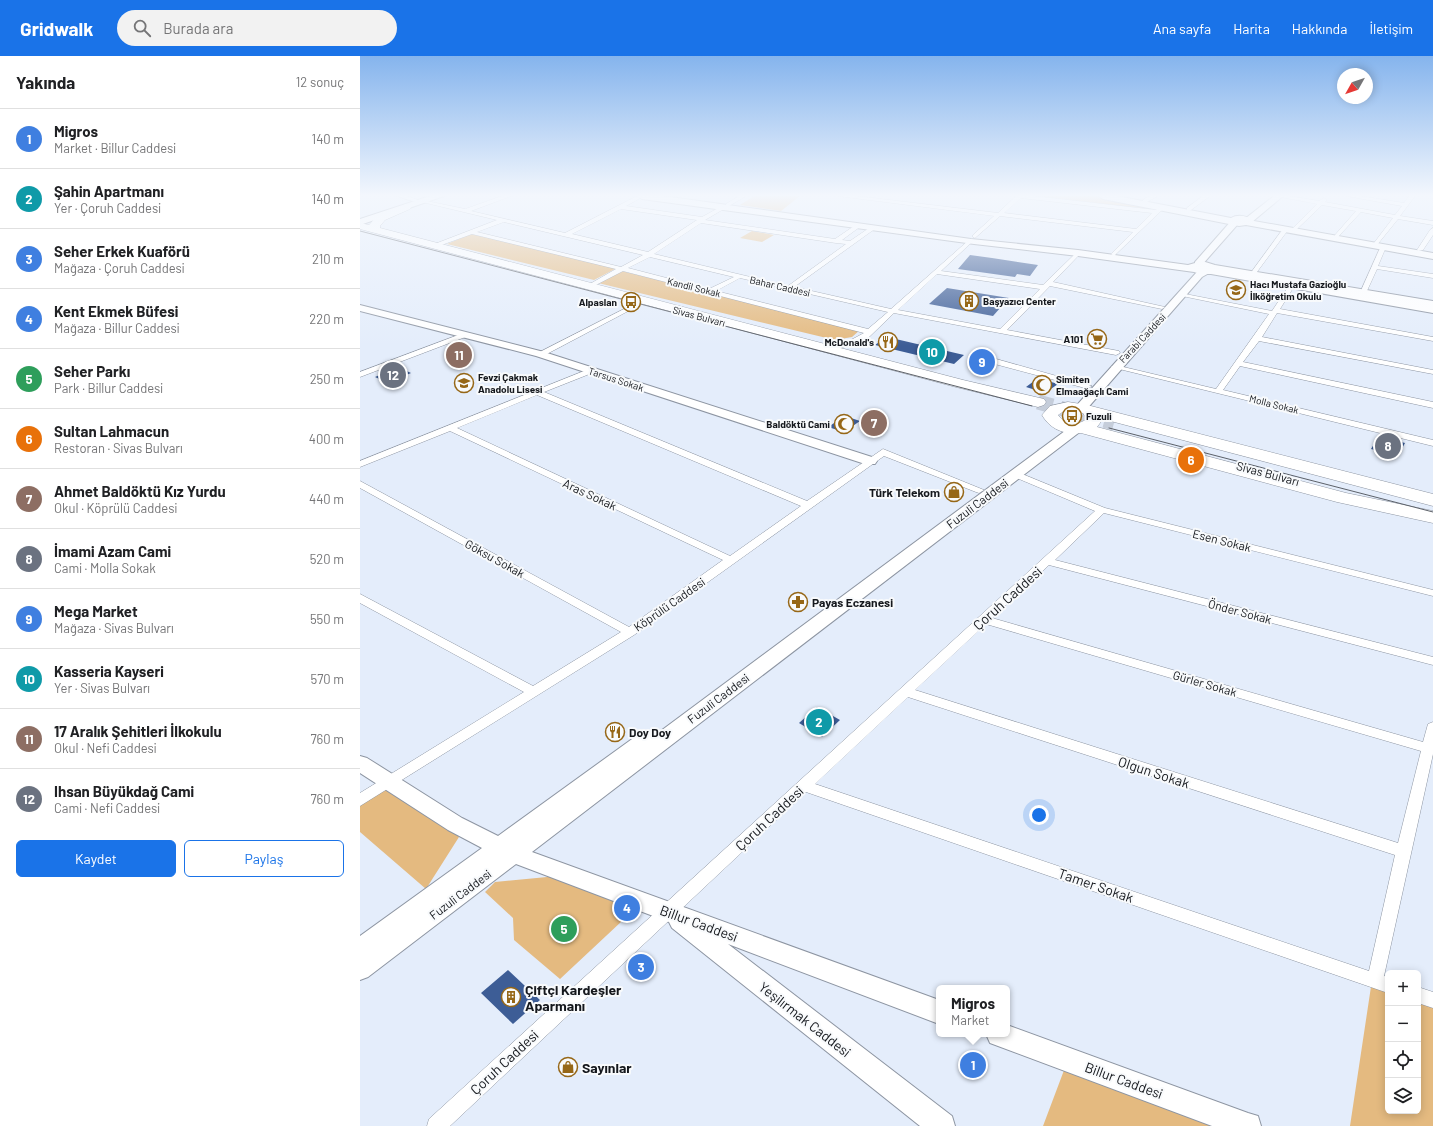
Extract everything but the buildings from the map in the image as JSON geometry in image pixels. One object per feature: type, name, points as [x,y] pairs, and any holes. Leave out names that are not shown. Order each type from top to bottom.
[{"type":"highway","name":"Sivas Bulvarı","points":[[402,246],[630,308],[758,337]]},
{"type":"highway","name":"Sivas Bulvarı","points":[[434,246],[590,286],[758,337]]},
{"type":"highway","points":[[758,337],[833,348],[859,354],[1077,408],[1433,502]]},
{"type":"highway","points":[[758,337],[1051,418],[1051,413],[1059,408],[1077,408],[1094,415],[1095,420],[1092,424],[1079,428]]},
{"type":"highway","points":[[1041,415],[1079,428],[1344,498],[1433,517]]},
{"type":"highway","name":"Sivas Bulvarı","points":[[1433,502],[1109,426],[1433,517]]},
{"type":"main road","points":[[1032,246],[1252,275],[1433,304]]},
{"type":"main road","points":[[1043,246],[1114,254],[1202,268],[1433,310]]},
{"type":"main road","points":[[1384,246],[1433,256]]},
{"type":"main road","points":[[1387,246],[1433,252]]},
{"type":"street","name":"Kandil Sokak","points":[[528,246],[712,291],[870,332]]},
{"type":"street","name":"Bahar Caddesi","points":[[611,246],[868,306],[1116,353]]},
{"type":"street","points":[[590,286],[648,255],[662,246]]},
{"type":"street","points":[[789,288],[848,246]]},
{"type":"street","points":[[833,348],[848,345],[863,338],[965,246]]},
{"type":"street","points":[[1114,254],[1122,246]]},
{"type":"street","name":"Farabi Caddesi","points":[[1077,408],[1088,386],[1116,353],[1192,275],[1202,268],[1221,246]]},
{"type":"street","points":[[1252,275],[1273,246]]},
{"type":"street","points":[[1363,293],[1374,266],[1380,246]]},
{"type":"street","points":[[1420,250],[1423,246]]},
{"type":"street","points":[[1002,331],[1078,252]]},
{"type":"street","points":[[1374,266],[1433,276]]},
{"type":"street","name":"Farabi Caddesi","points":[[1077,408],[1199,275],[1202,268]]},
{"type":"street","points":[[937,272],[1045,285],[1162,307]]},
{"type":"street","points":[[712,291],[740,276]]},
{"type":"street","points":[[1218,391],[1257,338],[1292,285]]},
{"type":"street","points":[[1182,294],[1433,339]]},
{"type":"street","points":[[868,306],[905,300]]},
{"type":"street","name":"Tarsus Sokak","points":[[360,308],[464,336],[540,354],[870,461]]},
{"type":"street","points":[[540,354],[630,308]]},
{"type":"street","points":[[360,375],[464,336]]},
{"type":"street","points":[[859,354],[859,347],[863,338]]},
{"type":"street","points":[[1257,338],[1433,372]]},
{"type":"street","points":[[979,357],[1088,386]]},
{"type":"street","points":[[1238,363],[1433,405]]},
{"type":"street","name":"Molla Sokak","points":[[1115,367],[1433,443]]},
{"type":"street","points":[[360,464],[589,371]]},
{"type":"street","points":[[536,392],[807,506]]},
{"type":"street","name":"Fuzuli Caddesi","points":[[360,969],[506,851],[1051,436],[1041,415]]},
{"type":"street","name":"Aras Sokak","points":[[449,427],[731,560]]},
{"type":"street","name":"Fuzuli Caddesi","points":[[360,950],[506,851],[1079,428]]},
{"type":"street","name":"Köprülü Caddesi","points":[[360,800],[532,691],[630,632],[883,452],[979,490]]},
{"type":"street","name":"Esen Sokak","points":[[1015,474],[1102,510],[1433,593]]},
{"type":"street","name":"Göksu Sokak","points":[[360,484],[630,632]]},
{"type":"street","name":"Çoruh Caddesi","points":[[436,1126],[1102,510]]},
{"type":"street","name":"Önder Sokak","points":[[1048,561],[1433,661]]},
{"type":"street","points":[[360,598],[532,691]]},
{"type":"street","name":"Gürler Sokak","points":[[983,619],[1427,748]]},
{"type":"street","name":"Olgun Sokak","points":[[906,692],[1403,851]]},
{"type":"street","points":[[1381,982],[1403,851],[1433,727]]},
{"type":"street","name":"Billur Caddesi","points":[[360,763],[455,824],[506,851],[936,1011]]},
{"type":"street","name":"Tamer Sokak","points":[[803,786],[1381,982]]},
{"type":"street","name":"Yeşilırmak Caddesi","points":[[667,911],[942,1126]]},
{"type":"street","points":[[1421,996],[1433,1000]]},
{"type":"street","name":"Billur Caddesi","points":[[1007,1037],[1248,1126]]},
{"type":"shaded area","points":[[455,246],[522,246],[617,268],[594,280]]},
{"type":"shaded area","points":[[622,271],[860,330],[852,337],[835,340],[598,283]]},
{"type":"shaded area","points":[[390,784],[447,822],[459,837],[426,889],[360,832],[360,804]]},
{"type":"shaded area","points":[[568,875],[637,907],[560,979],[514,940],[513,918],[485,892],[495,882]]},
{"type":"shaded area","points":[[1372,980],[1385,984],[1385,1114],[1421,1114],[1421,997],[1433,1001],[1433,1126],[1350,1126]]},
{"type":"shaded area","points":[[1069,1057],[1249,1126],[1043,1126]]},
{"type":"tunnel","points":[[1038,402],[1114,423]]},
{"type":"tram line","points":[[417,246],[1032,406]]},
{"type":"tram line","points":[[1109,428],[1433,512]]},
{"type":"place","name":"Hacı Mustafa Gazioğlu İlköğretim Okulu","points":[[1236,290]]},
{"type":"place","name":"Başyazıcı Center","points":[[969,301]]},
{"type":"place","name":"Alpaslan","points":[[631,302]]},
{"type":"place","name":"A101","points":[[1097,339]]},
{"type":"place","name":"McDonald's","points":[[888,342]]},
{"type":"place","name":"Kasseria Kayseri","points":[[932,352]]},
{"type":"place","name":"17 Aralık Şehitleri İlkokulu","points":[[459,355]]},
{"type":"place","name":"Mega Market","points":[[982,362]]},
{"type":"place","name":"Ihsan Büyükdağ Cami","points":[[393,375]]},
{"type":"place","name":"Fevzi Çakmak Anadolu Lisesi","points":[[464,383]]},
{"type":"place","name":"Simiten Elmaağaçlı Cami","points":[[1042,385]]},
{"type":"place","name":"Fuzuli","points":[[1072,416]]},
{"type":"place","name":"Ahmet Baldöktü Kız Yurdu","points":[[874,423]]},
{"type":"place","name":"Baldöktü Cami","points":[[844,424]]},
{"type":"place","name":"İmami Azam Cami","points":[[1388,446]]},
{"type":"place","name":"Sultan Lahmacun","points":[[1191,460]]},
{"type":"place","name":"Türk Telekom","points":[[954,492]]},
{"type":"place","name":"Payas Eczanesi","points":[[798,602]]},
{"type":"place","name":"Şahin Apartmanı","points":[[819,722]]},
{"type":"place","name":"Doy Doy","points":[[615,732]]},
{"type":"place","name":"Kent Ekmek Büfesi","points":[[627,908]]},
{"type":"place","name":"Seher Parkı","points":[[564,929]]},
{"type":"place","name":"Seher Erkek Kuaförü","points":[[641,967]]},
{"type":"place","name":"Çiftçi Kardeşler Aparmanı","points":[[511,997]]},
{"type":"place","name":"Migros","points":[[973,1065]]},
{"type":"place","name":"Sayınlar","points":[[568,1067]]}]
